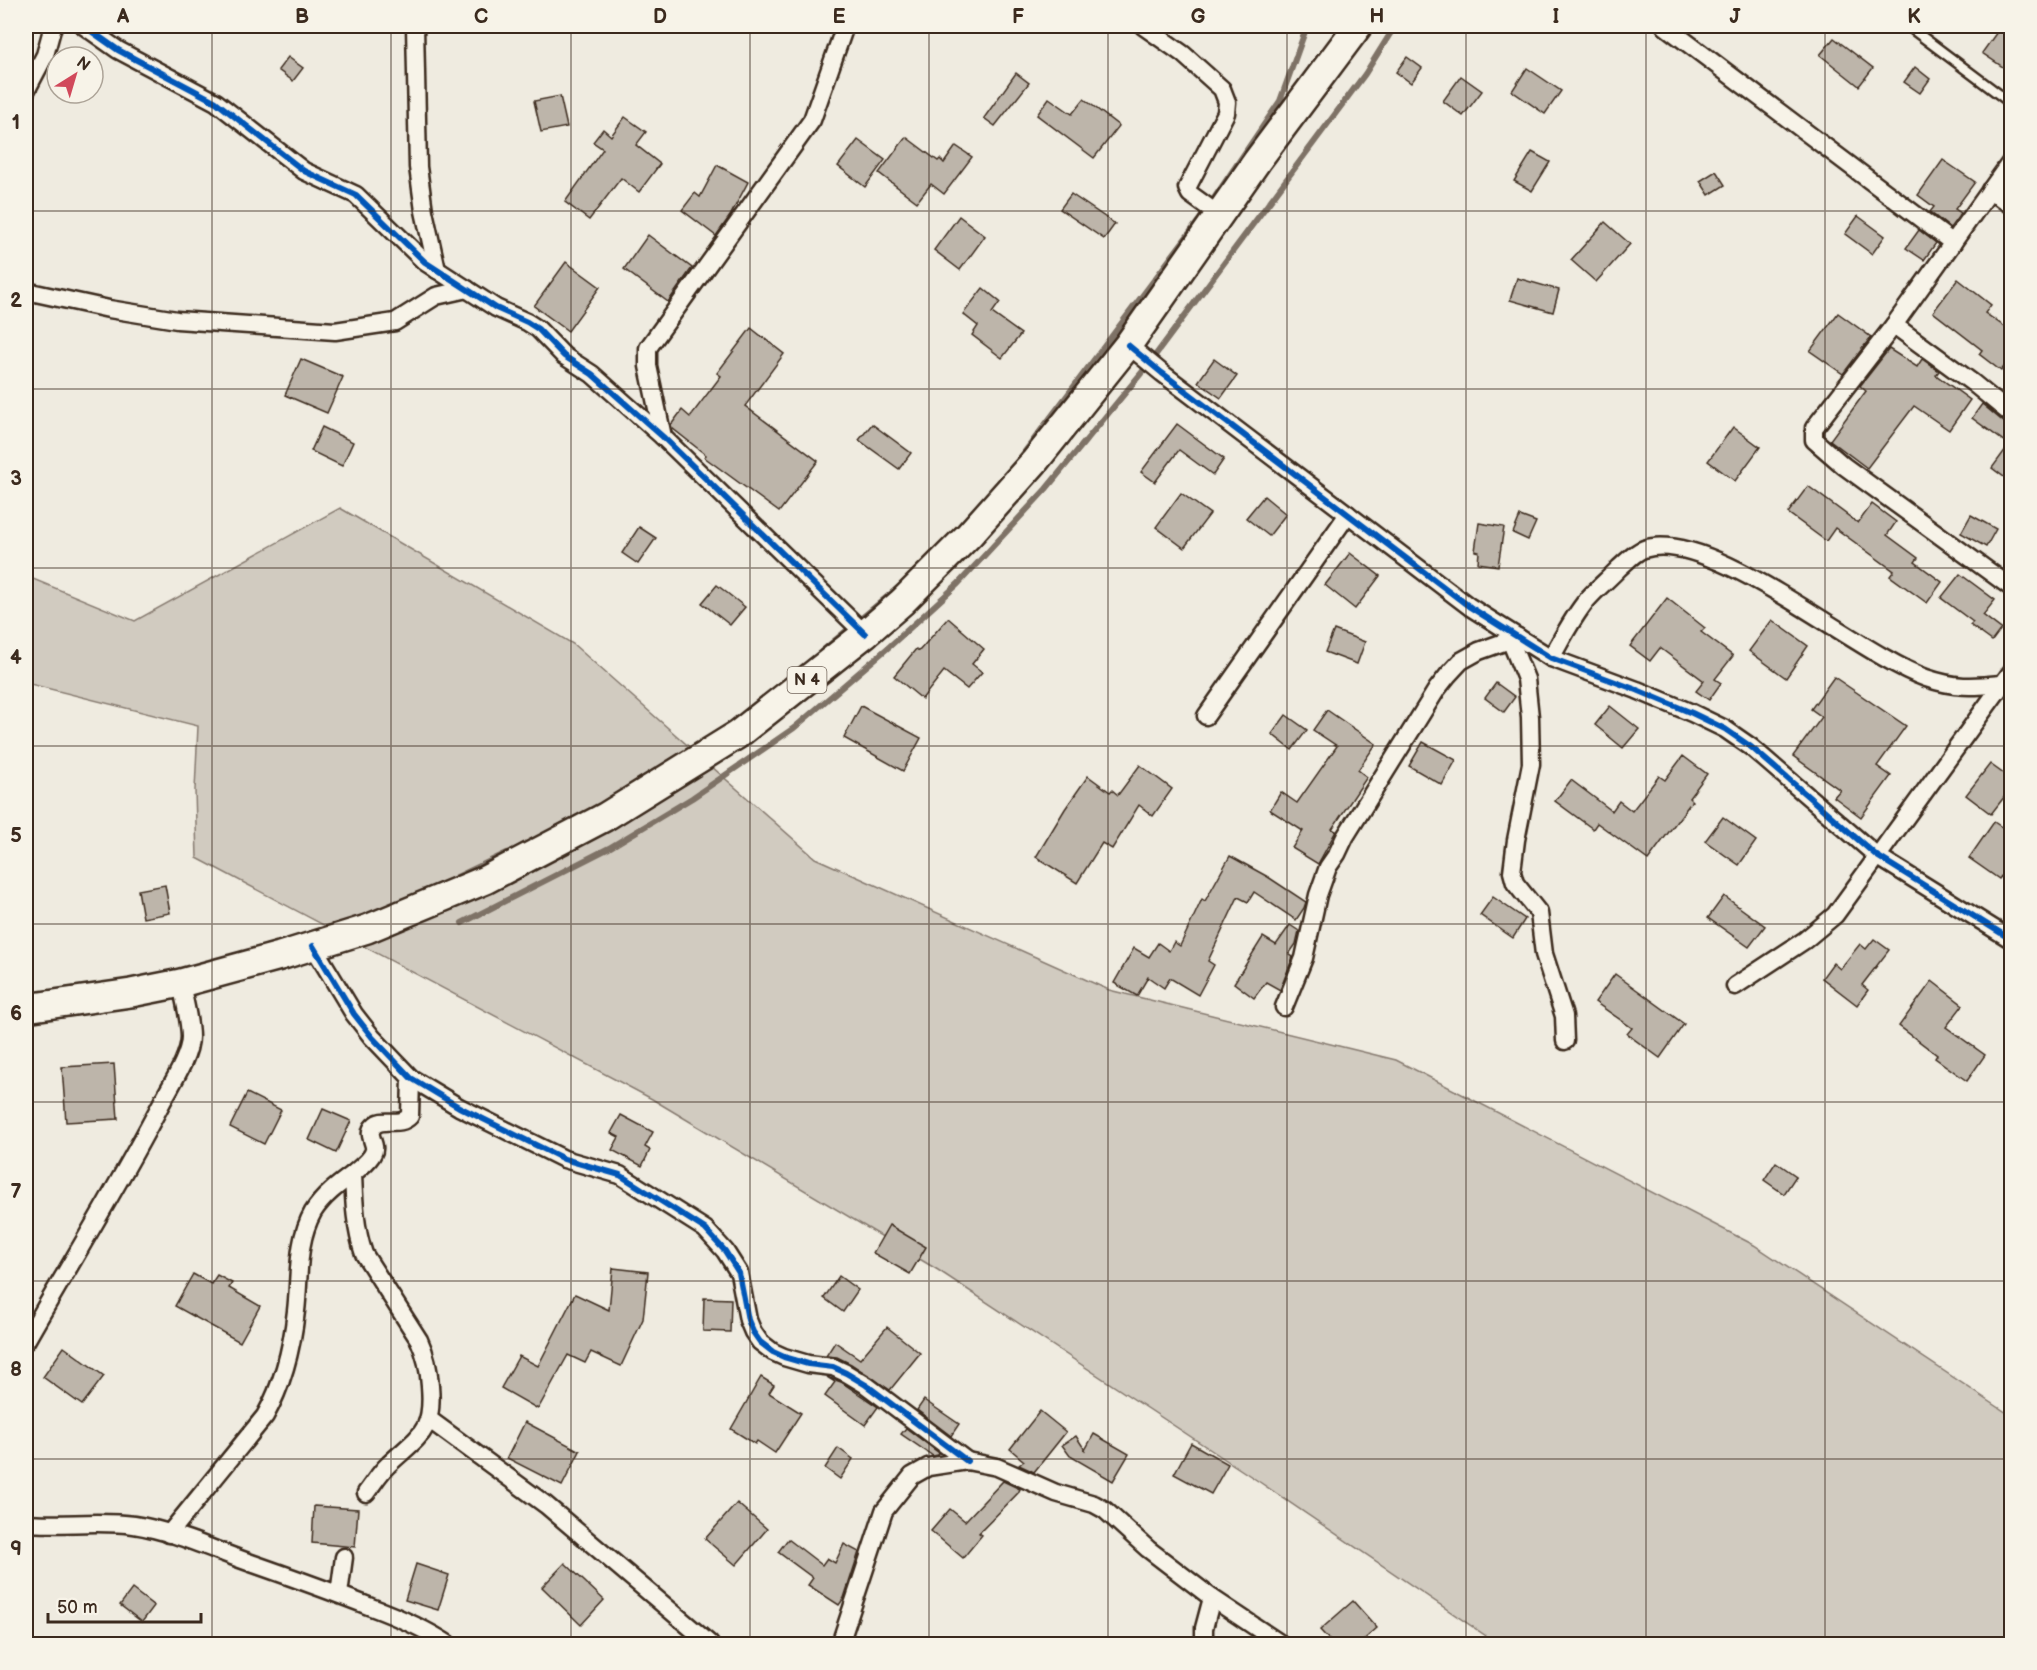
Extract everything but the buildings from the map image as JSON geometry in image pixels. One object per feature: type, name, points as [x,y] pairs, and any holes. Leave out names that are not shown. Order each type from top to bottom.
[{"type":"highway","name":"N 4","points":[[26,1008],[119,995],[181,983],[367,929],[485,880],[605,817],[737,735],[866,634],[902,602],[969,535],[1035,461],[1128,345],[1257,161],[1358,26]]},
{"type":"street","points":[[26,91],[45,54],[53,26]]},
{"type":"street","points":[[84,26],[118,50],[216,102],[304,171],[356,195],[425,262],[496,308],[538,329],[564,356],[592,374],[663,437],[866,634]]},
{"type":"street","points":[[415,26],[418,167],[424,211],[437,270]]},
{"type":"street","points":[[663,437],[648,366],[648,348],[812,120],[845,26]]},
{"type":"street","points":[[1143,26],[1183,54],[1222,90],[1227,102],[1226,113],[1187,188],[1190,194],[1219,215]]},
{"type":"street","points":[[1665,26],[1953,243]]},
{"type":"street","points":[[2012,160],[1894,325],[1814,428],[1814,440],[1844,466],[2012,588]]},
{"type":"street","points":[[1990,190],[2012,206]]},
{"type":"street","points":[[26,291],[109,309],[177,320],[321,331],[395,322],[436,296],[467,290]]},
{"type":"street","points":[[1894,325],[2012,415]]},
{"type":"street","points":[[1128,345],[1514,639],[1551,658],[1637,690],[1725,729],[1751,747],[1877,856],[2012,940]]},
{"type":"street","points":[[1206,716],[1348,514]]},
{"type":"street","points":[[1551,658],[1579,610],[1629,559],[1643,549],[1685,548],[1715,560],[1781,593],[1856,642],[1925,677],[1964,687],[2007,677]]},
{"type":"street","points":[[1284,1007],[1304,958],[1318,895],[1328,867],[1437,689],[1461,661],[1479,651],[1514,639]]},
{"type":"street","points":[[1514,639],[1526,679],[1531,765],[1512,872],[1515,884],[1539,913],[1544,954],[1564,1016],[1565,1041]]},
{"type":"street","points":[[1735,986],[1805,940],[1835,915],[2007,677]]},
{"type":"street","points":[[313,946],[354,1014],[372,1037],[411,1078],[475,1115],[564,1159],[620,1175],[705,1229],[726,1251],[739,1273],[748,1320],[760,1342],[784,1357],[808,1364],[833,1367],[846,1373],[866,1385],[967,1461]]},
{"type":"street","points":[[26,1341],[141,1144],[181,1066],[190,1038],[181,983]]},
{"type":"street","points":[[169,1534],[247,1439],[273,1402],[285,1372],[296,1313],[304,1235],[314,1211],[336,1186],[372,1155],[374,1145],[370,1133],[374,1126],[379,1123],[402,1122],[410,1116],[411,1078]]},
{"type":"street","points":[[352,1174],[359,1236],[364,1254],[426,1353],[431,1404],[430,1420],[415,1442],[387,1466],[366,1493]]},
{"type":"street","points":[[430,1420],[546,1505],[710,1644]]},
{"type":"street","points":[[840,1644],[884,1511],[912,1476],[928,1467],[967,1461],[998,1467],[1056,1493],[1094,1504],[1105,1510],[1148,1549],[1212,1598],[1281,1644]]},
{"type":"street","points":[[26,1523],[51,1526],[120,1524],[169,1534],[339,1594],[421,1627],[448,1644]]},
{"type":"street","points":[[339,1594],[344,1557]]},
{"type":"street","points":[[1204,1644],[1204,1628],[1212,1598]]},
{"type":"lane","points":[[1908,26],[2012,104]]},
{"type":"shaded area","points":[[340,508],[573,644],[815,858],[1109,990],[1396,1060],[1754,1245],[2007,1413],[2012,1421],[2011,1644],[1498,1644],[1261,1483],[938,1270],[652,1099],[197,858],[195,790],[198,726],[26,683],[26,576],[135,621]]},
{"type":"waterway","points":[[1014,466],[1200,219],[1280,101],[1307,26]]},
{"type":"waterway","points":[[462,923],[609,848],[692,798],[794,728],[958,584],[1046,489],[1148,365],[1365,74],[1395,26]]},
{"type":"waterway","points":[[822,651],[900,586]]},
{"type":"waterway","points":[[457,877],[507,853]]},
{"type":"cycle path","points":[[84,26],[118,50],[216,102],[304,171],[356,195],[425,262],[496,308],[538,329],[564,356],[592,374],[663,437],[865,634]]},
{"type":"cycle path","points":[[1128,345],[1470,607],[1551,658],[1637,690],[1725,729],[1751,747],[1877,856],[2012,940]]},
{"type":"cycle path","points":[[313,946],[354,1014],[372,1037],[411,1078],[459,1107],[564,1159],[620,1175],[705,1229],[725,1251],[739,1273],[748,1320],[760,1342],[784,1357],[808,1364],[833,1367],[846,1373],[866,1385],[967,1461]]}]
